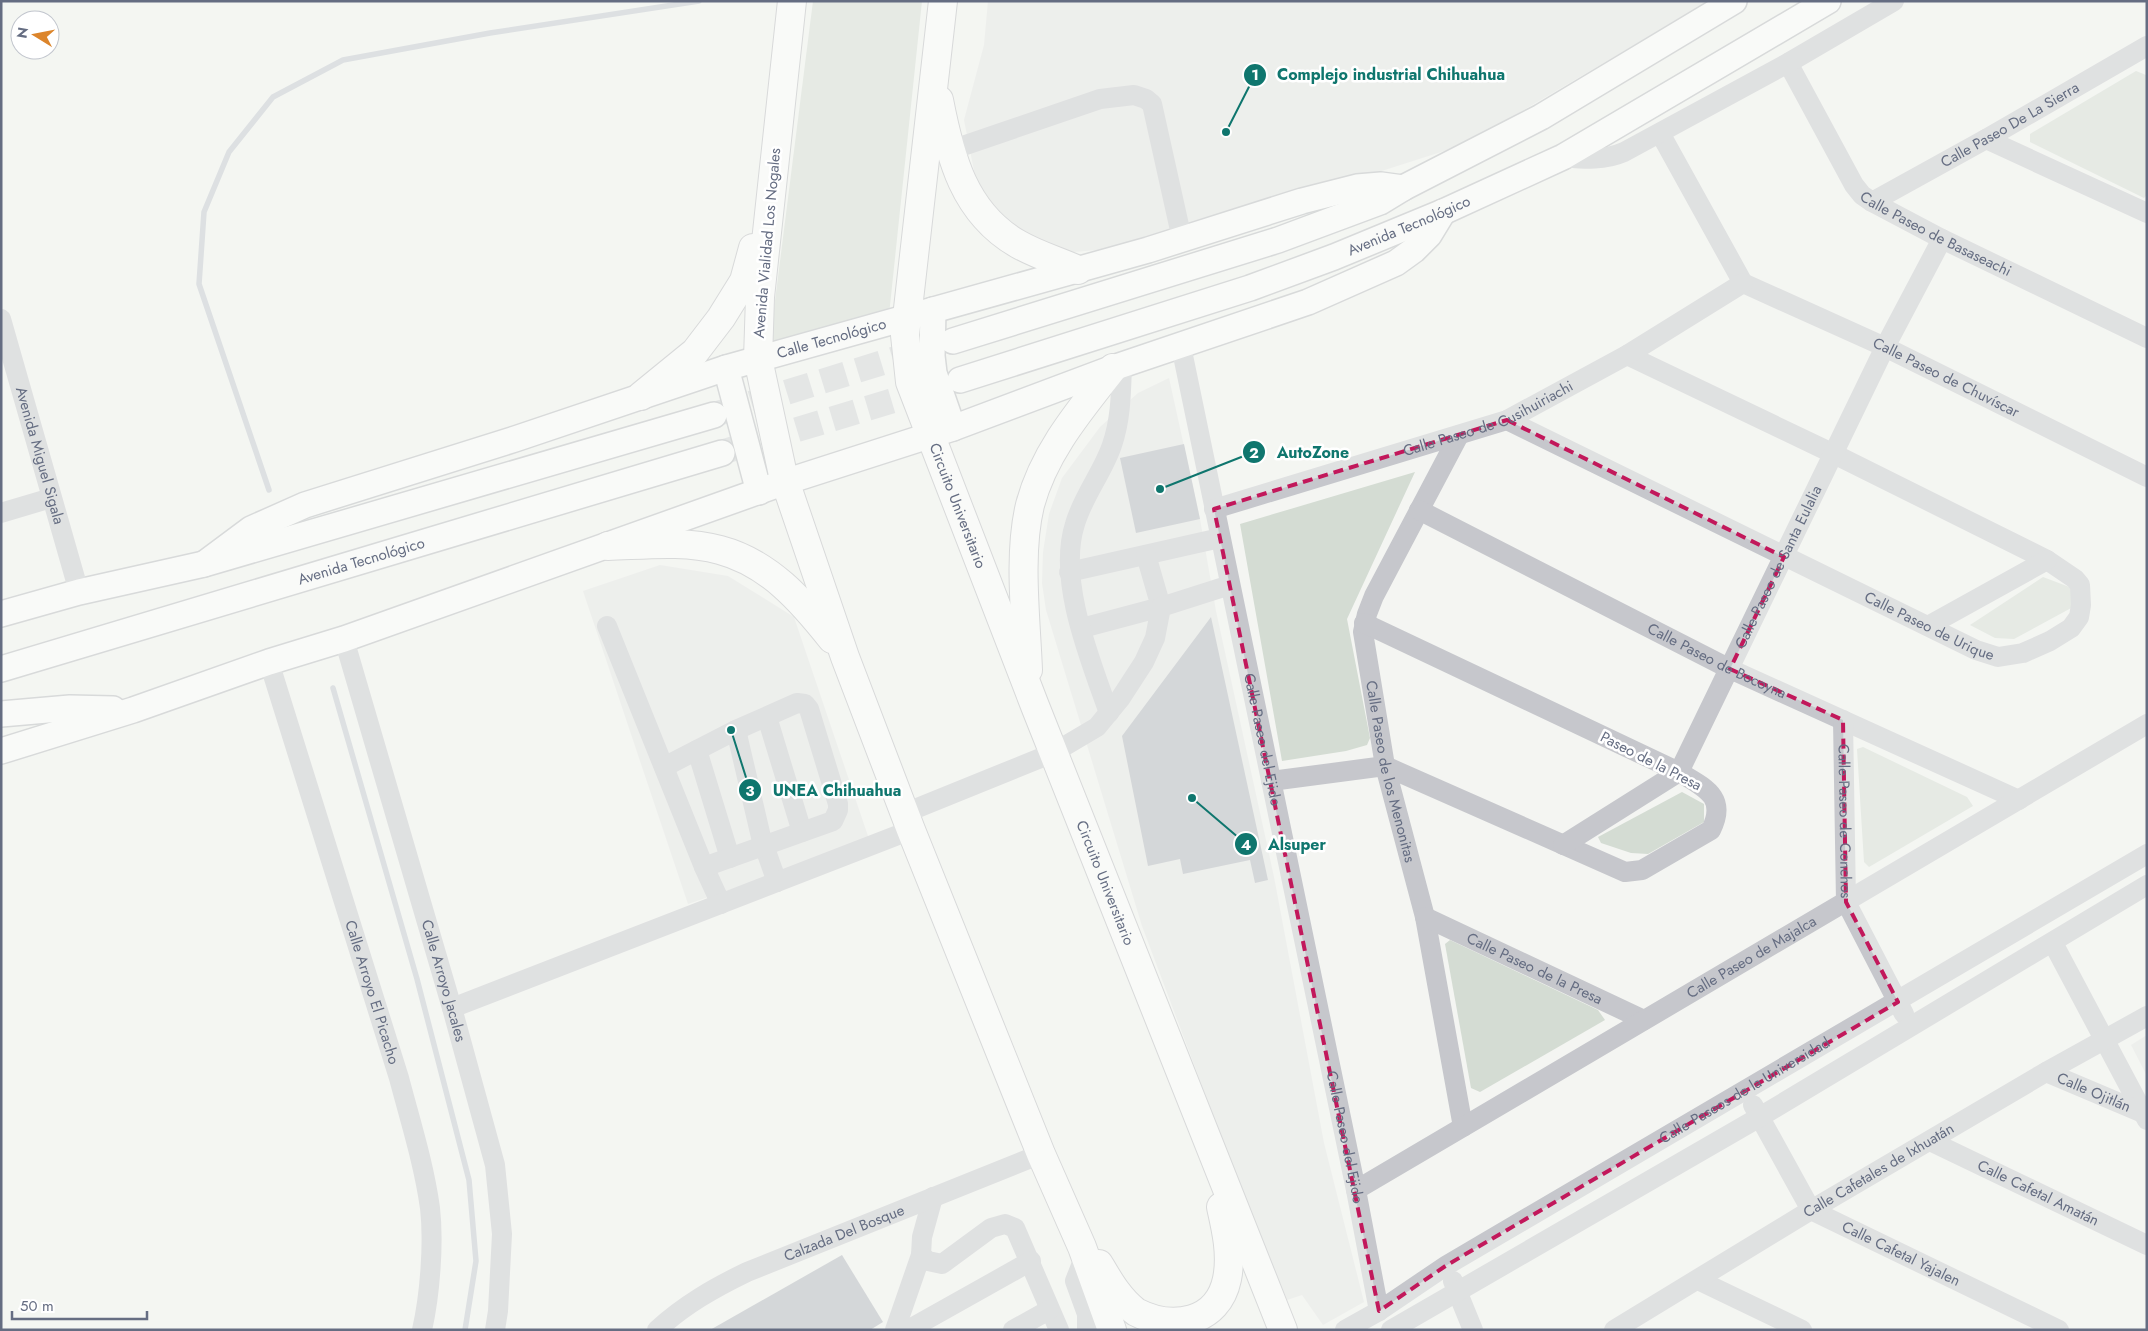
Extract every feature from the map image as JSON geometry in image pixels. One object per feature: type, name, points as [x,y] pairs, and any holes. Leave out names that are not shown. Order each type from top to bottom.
[{"type":"highway","name":"Avenida Vialidad Los Nogales","points":[[786,482],[758,359],[760,298],[770,192],[792,1]]},
{"type":"highway","points":[[941,432],[910,382],[904,334],[943,1]]},
{"type":"highway","points":[[935,76],[951,150],[964,185],[976,208],[992,224],[1016,243],[1078,270]]},
{"type":"highway","points":[[641,396],[695,352],[721,318],[744,281],[770,192]]},
{"type":"highway","points":[[1029,691],[1024,548],[1030,505],[1044,467],[1067,428],[1118,367]]},
{"type":"highway","name":"Circuito Universitario","points":[[941,432],[1029,691],[1283,1330]]},
{"type":"highway","points":[[786,482],[845,657],[908,822],[1041,1154],[1083,1253],[1112,1330]]},
{"type":"highway","points":[[608,546],[674,544],[719,550],[753,564],[779,580],[810,611],[845,657]]},
{"type":"highway","points":[[1110,1284],[1122,1299],[1136,1311],[1148,1319],[1168,1325],[1180,1325],[1197,1320],[1207,1315],[1217,1305],[1224,1292],[1228,1276],[1227,1238],[1201,1123]]},
{"type":"highway","points":[[1083,1253],[1096,1260],[1110,1284],[1130,1330]]},
{"type":"main road","points":[[953,341],[1278,240],[1380,202],[1541,117],[1734,1]]},
{"type":"main road","name":"Avenida Tecnológico","points":[[960,380],[1250,288],[1334,257],[1443,212],[1562,157],[1828,1]]},
{"type":"main road","name":"Calle Tecnológico","points":[[204,564],[250,529],[305,505],[515,439],[726,368],[1078,270],[1302,201],[1357,187],[1381,185],[1404,188]]},
{"type":"main road","points":[[1,751],[134,710],[269,662],[344,639],[786,482],[941,432],[1118,367],[1308,302],[1396,262],[1429,235],[1443,212]]},
{"type":"main road","points":[[934,310],[932,356],[941,432]]},
{"type":"main road","points":[[726,368],[759,492]]},
{"type":"main road","points":[[1,614],[79,592],[204,564],[714,415]]},
{"type":"main road","name":"Avenida Tecnológico","points":[[1,669],[722,453]]},
{"type":"main road","points":[[1,714],[70,708],[134,710]]},
{"type":"street","points":[[1562,157],[1595,160],[1611,158],[1788,63],[1894,1]]},
{"type":"street","name":"Calle Paseo De La Sierra","points":[[1872,202],[2147,46]]},
{"type":"street","name":"Calle Paseo de Basaseachi","points":[[1788,63],[1854,185],[1862,195],[1942,239],[2147,338]]},
{"type":"street","points":[[951,150],[1100,99],[1134,94],[1140,96],[1152,104],[1182,239]]},
{"type":"street","points":[[1660,133],[1743,283]]},
{"type":"street","points":[[1986,139],[2147,213]]},
{"type":"street","name":"Calle Paseo de Santa Eulalia","points":[[1679,772],[1885,347],[1942,239]]},
{"type":"street","name":"Calle Paseo de Chuvíscar","points":[[1743,283],[1885,347],[2147,477]]},
{"type":"street","name":"Calle Paseo de Cusihuiriachi","points":[[1214,509],[1507,420],[1627,355],[1743,283]]},
{"type":"street","name":"Avenida Miguel Sigala","points":[[1,319],[79,592]]},
{"type":"street","name":"Calle Paseo del Ejido","points":[[1182,346],[1214,509],[1356,1190],[1379,1311]]},
{"type":"street","name":"Calle Paseo de Urique","points":[[1507,420],[1976,650],[1998,656],[2023,653],[2050,641],[2071,628],[2079,617],[2082,593],[2080,585],[2075,579],[2047,560],[1834,454],[1627,355]]},
{"type":"street","points":[[1109,713],[1082,628],[1069,572],[1075,524],[1112,446],[1118,426],[1118,367]]},
{"type":"street","name":"Calle Paseo de los Menonitas","points":[[1459,435],[1374,596],[1364,623],[1365,650],[1386,766],[1425,917],[1463,1127]]},
{"type":"street","points":[[1,513],[51,498]]},
{"type":"street","name":"Calle Paseo de Bocoyna","points":[[1419,510],[1730,669],[2019,800]]},
{"type":"street","points":[[1069,572],[1220,538]]},
{"type":"street","points":[[452,1008],[777,882],[1053,753],[1097,727],[1120,699],[1144,662],[1155,638],[1160,607],[1146,555]]},
{"type":"street","points":[[1928,626],[2047,560]]},
{"type":"street","points":[[1082,628],[1230,586]]},
{"type":"street","name":"Paseo de la Presa","points":[[1364,623],[1679,772],[1710,791],[1715,798],[1716,820],[1711,830],[1642,870],[1625,872],[1386,766]]},
{"type":"street","points":[[607,626],[704,867],[721,904]]},
{"type":"street","name":"Calle Arroyo Jacales","points":[[344,639],[452,1008],[495,1165],[502,1234],[498,1311],[495,1330]]},
{"type":"street","name":"Calle Arroyo El Picacho","points":[[269,662],[396,1068],[417,1144],[430,1208],[430,1265],[422,1330]]},
{"type":"street","points":[[664,767],[736,730],[797,703],[805,704],[809,709],[838,810],[833,821],[704,867]]},
{"type":"street","points":[[768,717],[802,832]]},
{"type":"street","name":"Calle Paseo de Conchos","points":[[1842,720],[1846,902],[1912,1027]]},
{"type":"street","name":"Calle Paseo de Majalca","points":[[1356,1190],[2147,724]]},
{"type":"street","points":[[736,730],[764,846],[777,882]]},
{"type":"street","points":[[697,750],[730,858]]},
{"type":"street","points":[[1271,781],[1386,766]]},
{"type":"street","points":[[1563,845],[1679,772]]},
{"type":"street","name":"Calle Paseos de la Universidad","points":[[1345,1330],[1379,1311],[1447,1265],[1898,1002],[2147,854]]},
{"type":"street","name":"Calle Paseos de la Universidad","points":[[1391,1330],[1758,1118],[2054,943],[2147,885]]},
{"type":"street","name":"Calle Paseo de la Presa","points":[[1425,917],[1644,1020]]},
{"type":"street","points":[[2054,943],[2145,1117]]},
{"type":"street","name":"Calle Cafetales de Ixhuatán","points":[[1614,1330],[1811,1210],[2046,1072],[2147,1016]]},
{"type":"street","name":"Calle Ojitlán","points":[[2046,1072],[2145,1117]]},
{"type":"street","points":[[1746,1091],[1758,1118],[1811,1210]]},
{"type":"street","name":"Calle Cafetal Amatán","points":[[1930,1141],[2147,1245]]},
{"type":"street","name":"Calzada Del Bosque","points":[[657,1330],[673,1315],[708,1291],[747,1272],[1041,1154]]},
{"type":"street","points":[[895,1330],[921,1255],[922,1237],[933,1197]]},
{"type":"street","name":"Calle Cafetal Yajalen","points":[[1811,1210],[2059,1330]]},
{"type":"street","points":[[921,1255],[928,1261],[942,1264],[991,1228],[1005,1224],[1015,1228],[1031,1261],[1049,1310],[1059,1330]]},
{"type":"street","points":[[1083,1253],[1075,1282],[1087,1314],[1087,1330]]},
{"type":"street","points":[[908,1330],[1031,1261]]},
{"type":"street","points":[[1447,1265],[1474,1330]]},
{"type":"street","points":[[1698,1280],[1802,1330]]},
{"type":"street","points":[[1014,1330],[1049,1310]]},
{"type":"highlighted area","points":[[1507,420],[1784,557],[1730,669],[1843,720],[1846,902],[1898,1002],[1447,1265],[1379,1311],[1214,509]]},
{"type":"shaded area","points":[[813,1],[922,1],[889,315],[769,348]]},
{"type":"shaded area","points":[[988,1],[1709,1],[1466,144],[1147,246],[1049,254],[981,206],[964,120],[984,45]]},
{"type":"shaded area","points":[[2136,71],[2146,75],[2147,195],[2144,198],[2030,142],[2030,134]]},
{"type":"shaded area","points":[[1169,378],[1200,519],[1216,611],[1274,877],[1324,1143],[1364,1302],[1323,1325],[1302,1295],[1287,1300],[1237,1179],[1142,926],[1046,610],[1042,583],[1043,552],[1049,514],[1062,478],[1100,427],[1138,393]]},
{"type":"shaded area","points":[[1415,472],[1347,619],[1370,738],[1367,745],[1346,751],[1282,761],[1240,524]]},
{"type":"shaded area","points":[[660,565],[728,576],[794,617],[870,842],[688,904],[583,591]]},
{"type":"shaded area","points":[[2043,577],[2072,588],[2073,607],[2014,639],[1995,638],[1970,625]]},
{"type":"shaded area","points":[[1863,747],[1967,797],[1973,806],[1869,867],[1864,862],[1857,749]]},
{"type":"shaded area","points":[[1682,792],[1704,804],[1704,822],[1648,854],[1631,853],[1601,843],[1598,837]]},
{"type":"shaded area","points":[[1450,940],[1598,1010],[1605,1020],[1480,1092],[1471,1088],[1445,944]]},
{"type":"shaded area","points":[[2147,1035],[2147,1076],[2131,1045]]},
{"type":"building","points":[[1184,444],[1200,519],[1136,533],[1120,458]]},
{"type":"building","points":[[1211,617],[1268,880],[1255,883],[1250,860],[1183,874],[1180,859],[1148,866],[1122,736]]},
{"type":"building","points":[[842,1255],[883,1322],[870,1330],[710,1330]]},
{"type":"waterway","points":[[269,490],[199,284],[204,212],[229,152],[273,97],[343,60],[490,33],[699,1]]},
{"type":"waterway","points":[[333,688],[417,979],[469,1180],[476,1261],[465,1330]]},
{"type":"tunnel","points":[[716,414],[927,349]]},
{"type":"tunnel","points":[[726,451],[935,388]]},
{"type":"place","name":"Complejo industrial Chihuahua","points":[[1226,132]]},
{"type":"place","name":"AutoZone","points":[[1160,489]]},
{"type":"place","name":"UNEA Chihuahua","points":[[731,730]]},
{"type":"place","name":"Alsuper","points":[[1192,798]]}]
